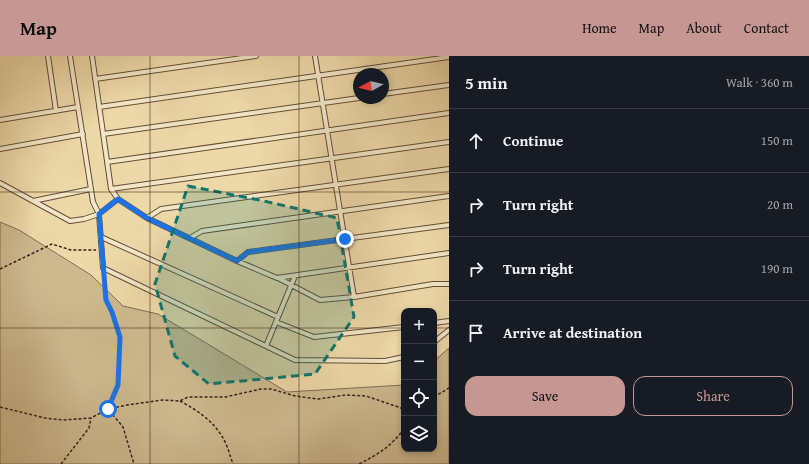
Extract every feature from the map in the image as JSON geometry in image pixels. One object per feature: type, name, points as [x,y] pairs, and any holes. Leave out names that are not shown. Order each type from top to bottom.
[{"type":"lane","points":[[48,56],[56,111]]},
{"type":"lane","points":[[70,56],[93,202],[99,214],[103,268],[295,360],[385,361],[401,358]]},
{"type":"lane","points":[[92,56],[111,189],[118,199],[147,218],[237,261],[277,278],[320,300],[354,297],[433,284],[449,284]]},
{"type":"lane","points":[[96,79],[256,56]]},
{"type":"lane","points":[[315,56],[354,297]]},
{"type":"lane","points":[[99,107],[449,57]]},
{"type":"lane","points":[[389,93],[449,85]]},
{"type":"lane","points":[[103,134],[353,99]]},
{"type":"lane","points":[[0,120],[78,107]]},
{"type":"lane","points":[[107,162],[449,113]]},
{"type":"lane","points":[[0,149],[83,134]]},
{"type":"lane","points":[[111,189],[449,142]]},
{"type":"lane","points":[[147,218],[161,209],[449,169]]},
{"type":"lane","points":[[0,183],[70,221],[84,220],[99,214],[118,199]]},
{"type":"lane","points":[[32,201],[91,190]]},
{"type":"lane","points":[[190,238],[202,231],[449,196]]},
{"type":"lane","points":[[237,261],[248,252],[449,225]]},
{"type":"lane","points":[[101,237],[278,318]]},
{"type":"lane","points":[[277,278],[449,253]]},
{"type":"lane","points":[[266,346],[295,276]]},
{"type":"lane","points":[[437,323],[449,321]]},
{"type":"lane","points":[[276,322],[314,337],[401,327]]},
{"type":"lane","points":[[437,340],[449,330]]},
{"type":"path","points":[[0,269],[52,244],[71,250],[102,250]]},
{"type":"path","points":[[103,268],[106,300],[112,312],[120,337],[118,385],[108,409]]},
{"type":"path","points":[[437,395],[449,388]]},
{"type":"path","points":[[180,401],[188,397],[225,397],[246,391],[272,389],[295,396],[318,399],[346,395],[366,396],[401,408]]},
{"type":"path","points":[[0,407],[45,418],[63,420],[91,418],[108,409],[127,405],[163,400],[180,401],[201,413],[218,431],[224,440],[232,464]]},
{"type":"path","points":[[108,409],[124,427],[134,464]]},
{"type":"path","points":[[61,464],[89,428],[91,418]]},
{"type":"path","points":[[359,464],[379,454],[401,432]]},
{"type":"highlighted area","points":[[188,186],[264,201],[337,218],[354,317],[315,374],[209,384],[175,356],[155,284]]},
{"type":"shaded area","points":[[0,222],[19,230],[91,275],[123,306],[158,314],[287,392],[401,385],[401,452],[437,452],[437,358],[449,348],[449,464],[0,464]]},
{"type":"route","points":[[108,409],[118,385],[120,337],[112,312],[106,300],[99,214],[118,199],[147,218],[237,261],[248,252],[345,239]]}]
